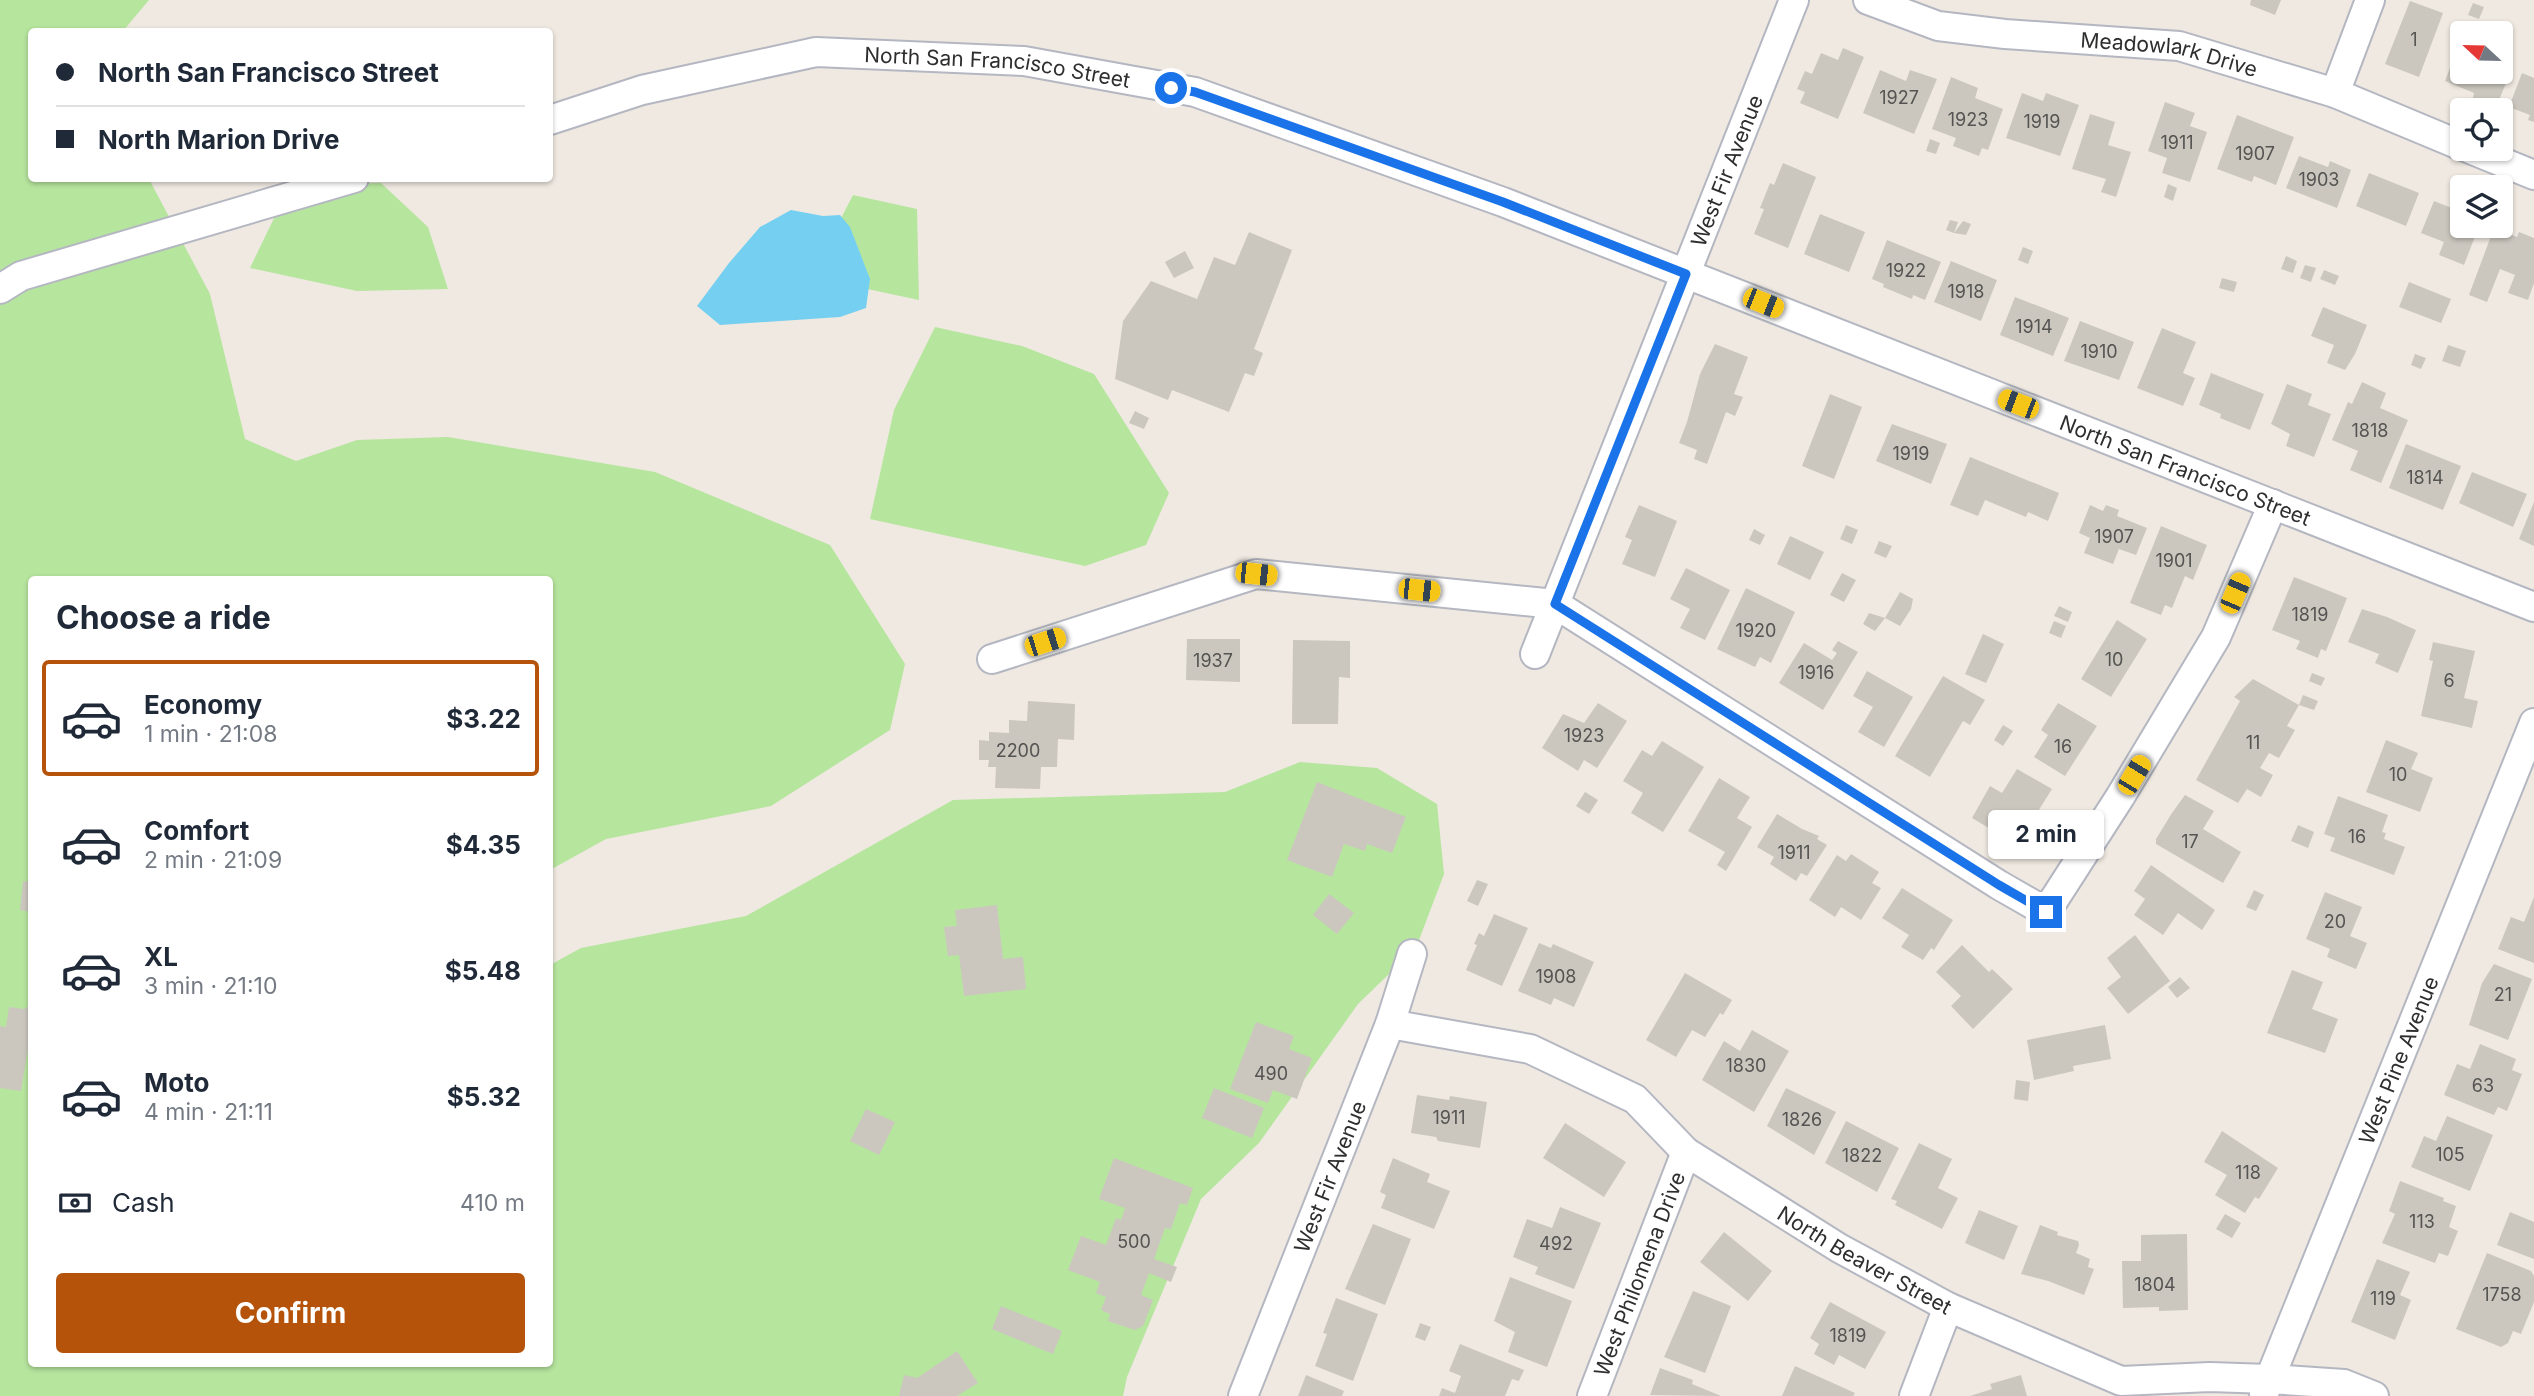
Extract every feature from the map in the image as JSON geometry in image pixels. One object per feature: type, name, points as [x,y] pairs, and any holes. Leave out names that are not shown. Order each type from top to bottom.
[{"type":"street","name":"West Fir Avenue","points":[[1535,654],[1794,0]]},
{"type":"street","name":"Meadowlark Drive","points":[[1868,0],[1938,26],[2005,34],[2179,46],[2334,93],[2450,141]]},
{"type":"street","points":[[2334,93],[2370,0]]},
{"type":"street","name":"North San Francisco Street","points":[[553,119],[642,90],[816,51],[1024,61],[1195,92],[1503,202],[2534,607]]},
{"type":"street","points":[[2500,161],[2534,175]]},
{"type":"street","points":[[0,289],[20,276],[340,182]]},
{"type":"street","points":[[992,659],[1256,574],[1555,604],[1999,885],[2046,912],[2120,797],[2216,637],[2273,504]]},
{"type":"street","name":"West Pine Avenue","points":[[2266,1388],[2534,723]]},
{"type":"street","name":"West Fir Avenue","points":[[1243,1396],[1390,1024],[1412,954]]},
{"type":"street","name":"North Beaver Street","points":[[1390,1024],[1530,1049],[1635,1099],[1686,1152],[1839,1248],[1948,1307],[2120,1381],[2210,1377],[2266,1388],[2344,1384],[2374,1396]]},
{"type":"street","name":"West Philomena Drive","points":[[1592,1396],[1686,1152]]},
{"type":"street","points":[[1914,1396],[1948,1307]]},
{"type":"green space","points":[[0,0],[149,0],[126,28],[28,28],[28,182],[151,182],[210,294],[245,439],[296,461],[357,440],[448,437],[655,472],[830,545],[905,664],[890,730],[771,806],[606,839],[553,868],[553,576],[28,576],[28,1367],[553,1367],[553,963],[581,948],[746,916],[953,800],[1225,792],[1300,762],[1377,768],[1437,804],[1444,874],[1416,948],[1358,1004],[1259,1143],[1201,1199],[1127,1377],[1123,1396],[0,1396]]},
{"type":"green space","points":[[381,183],[428,227],[448,289],[357,291],[250,268],[290,185]]},
{"type":"green space","points":[[853,195],[917,209],[919,300],[811,277]]},
{"type":"green space","points":[[935,327],[1022,346],[1094,374],[1169,493],[1146,545],[1085,566],[870,519],[894,410]]},
{"type":"water","points":[[791,210],[823,216],[840,215],[850,227],[870,279],[866,308],[840,317],[720,325],[697,306],[760,227]]},
{"type":"building","points":[[2251,0],[2281,0],[2275,15],[2250,5]]},
{"type":"building","points":[[2410,1],[2443,13],[2419,77],[2385,64]]},
{"type":"building","points":[[2473,3],[2484,7],[2479,19],[2468,15]]},
{"type":"building","points":[[1843,48],[1864,57],[1838,119],[1800,103],[1805,92],[1797,89],[1805,71],[1812,74],[1821,53],[1838,60]]},
{"type":"building","points":[[2450,68],[2450,83],[2445,81]]},
{"type":"building","points":[[1880,70],[1906,81],[1910,70],[1937,79],[1914,134],[1863,113]]},
{"type":"building","points":[[2522,73],[2534,78],[2534,122],[2528,120],[2530,115],[2513,109],[2512,98]]},
{"type":"building","points":[[1951,77],[1978,88],[1975,98],[2003,109],[1988,150],[1982,148],[1979,156],[1953,146],[1956,138],[1932,129]]},
{"type":"building","points":[[2452,84],[2506,84],[2500,98],[2473,98],[2474,93]]},
{"type":"building","points":[[2022,93],[2043,101],[2046,93],[2079,105],[2060,156],[2006,138]]},
{"type":"building","points":[[2165,102],[2195,113],[2190,126],[2207,132],[2190,182],[2162,173],[2167,158],[2148,151]]},
{"type":"building","points":[[2090,114],[2115,122],[2108,145],[2131,152],[2116,197],[2101,192],[2106,179],[2072,169]]},
{"type":"building","points":[[2237,115],[2294,137],[2276,185],[2254,176],[2252,182],[2217,169]]},
{"type":"building","points":[[1930,139],[1940,143],[1936,154],[1926,151]]},
{"type":"building","points":[[2299,156],[2328,167],[2330,161],[2351,170],[2337,208],[2286,188]]},
{"type":"building","points":[[1783,163],[1816,177],[1788,248],[1754,234],[1770,183],[1774,185]]},
{"type":"building","points":[[2369,173],[2419,193],[2406,226],[2356,206]]},
{"type":"building","points":[[2168,184],[2177,188],[2173,201],[2164,197]]},
{"type":"building","points":[[2434,201],[2450,207],[2450,238],[2474,238],[2464,265],[2439,255],[2444,242],[2421,233]]},
{"type":"building","points":[[1820,214],[1865,232],[1849,272],[1804,254]]},
{"type":"building","points":[[1950,220],[1958,222],[1954,233],[1946,230]]},
{"type":"building","points":[[1963,221],[1971,224],[1966,235],[1954,233]]},
{"type":"building","points":[[1249,232],[1292,250],[1254,349],[1263,353],[1254,376],[1245,373],[1229,412],[1172,390],[1168,400],[1115,379],[1123,321],[1151,281],[1197,299],[1214,257],[1235,265]]},
{"type":"building","points":[[2519,232],[2534,238],[2534,283],[2528,300],[2508,293],[2515,275],[2500,269],[2487,302],[2469,295],[2490,238],[2513,238],[2513,235],[2517,237]]},
{"type":"building","points":[[1887,240],[1941,262],[1925,300],[1913,295],[1912,299],[1883,287],[1884,284],[1872,279]]},
{"type":"building","points":[[2023,247],[2033,251],[2028,264],[2018,260]]},
{"type":"building","points":[[1185,251],[1194,268],[1174,278],[1165,262]]},
{"type":"building","points":[[2286,256],[2297,261],[2293,273],[2281,269]]},
{"type":"building","points":[[1951,261],[1997,280],[1981,321],[1934,302]]},
{"type":"building","points":[[2305,265],[2316,268],[2311,282],[2300,278]]},
{"type":"building","points":[[2324,270],[2339,276],[2335,285],[2320,279]]},
{"type":"building","points":[[2222,278],[2237,282],[2234,292],[2219,288]]},
{"type":"building","points":[[2409,282],[2451,299],[2441,323],[2399,307]]},
{"type":"building","points":[[2015,297],[2069,318],[2053,356],[2000,335]]},
{"type":"building","points":[[2323,307],[2367,325],[2345,370],[2327,363],[2334,345],[2311,336]]},
{"type":"building","points":[[2080,321],[2134,342],[2119,380],[2064,361]]},
{"type":"building","points":[[2162,328],[2196,342],[2183,373],[2195,378],[2183,406],[2137,388]]},
{"type":"building","points":[[1715,344],[1748,357],[1734,394],[1743,397],[1735,416],[1726,412],[1707,464],[1694,459],[1697,450],[1679,443],[1700,374]]},
{"type":"building","points":[[2448,345],[2466,351],[2460,367],[2442,361]]},
{"type":"building","points":[[2415,354],[2426,358],[2421,369],[2411,365]]},
{"type":"building","points":[[2211,373],[2264,394],[2250,430],[2220,418],[2221,414],[2199,405]]},
{"type":"building","points":[[2362,382],[2386,393],[2380,408],[2408,420],[2381,483],[2350,470],[2358,451],[2332,440],[2348,402],[2352,404]]},
{"type":"building","points":[[2287,384],[2312,394],[2308,405],[2331,414],[2314,457],[2286,446],[2290,434],[2271,424]]},
{"type":"building","points":[[1830,394],[1862,407],[1834,479],[1802,466]]},
{"type":"building","points":[[1135,411],[1149,418],[1144,429],[1129,423]]},
{"type":"building","points":[[1892,424],[1947,444],[1931,484],[1876,461]]},
{"type":"building","points":[[2406,444],[2461,466],[2443,510],[2389,488]]},
{"type":"building","points":[[1970,457],[2059,493],[2048,521],[2028,512],[2026,517],[1985,500],[1978,516],[1950,505]]},
{"type":"building","points":[[2472,472],[2527,494],[2513,527],[2459,503]]},
{"type":"building","points":[[2534,502],[2534,546],[2519,539]]},
{"type":"building","points":[[1639,505],[1677,521],[1655,577],[1622,564],[1632,540],[1625,537]]},
{"type":"building","points":[[2090,505],[2103,511],[2106,505],[2119,510],[2117,516],[2147,528],[2136,555],[2119,549],[2113,564],[2084,553],[2090,538],[2079,533]]},
{"type":"building","points":[[1846,525],[1858,530],[1852,544],[1840,539]]},
{"type":"building","points":[[2161,526],[2207,545],[2193,580],[2185,576],[2172,608],[2165,605],[2161,615],[2130,603]]},
{"type":"building","points":[[1754,529],[1765,535],[1760,545],[1749,540]]},
{"type":"building","points":[[1790,536],[1824,552],[1810,580],[1777,564]]},
{"type":"building","points":[[1879,541],[1892,546],[1886,558],[1874,553]]},
{"type":"building","points":[[1686,568],[1730,590],[1705,640],[1680,628],[1690,609],[1670,599]]},
{"type":"building","points":[[1842,573],[1856,580],[1844,602],[1830,595]]},
{"type":"building","points":[[2294,577],[2347,598],[2326,651],[2321,649],[2318,658],[2296,649],[2300,641],[2272,630]]},
{"type":"building","points":[[1746,588],[1795,612],[1771,663],[1760,657],[1755,667],[1717,649]]},
{"type":"building","points":[[1900,592],[1913,599],[1911,609],[1900,626],[1885,618]]},
{"type":"building","points":[[2059,606],[2072,612],[2068,622],[2054,616]]},
{"type":"building","points":[[2362,609],[2416,630],[2398,673],[2375,663],[2379,654],[2348,642]]},
{"type":"building","points":[[1869,613],[1885,618],[1875,631],[1863,624]]},
{"type":"building","points":[[2117,620],[2147,639],[2111,697],[2081,679]]},
{"type":"building","points":[[2054,621],[2066,626],[2061,638],[2049,633]]},
{"type":"building","points":[[1983,634],[2004,644],[1986,683],[1965,674]]},
{"type":"building","points":[[1187,639],[1240,639],[1240,682],[1186,680]]},
{"type":"building","points":[[1293,640],[1350,641],[1350,678],[1339,677],[1338,724],[1292,724]]},
{"type":"building","points":[[1838,641],[1858,652],[1823,710],[1779,683],[1804,643],[1832,660],[1837,653],[1832,650]]},
{"type":"building","points":[[2433,642],[2475,651],[2464,698],[2478,701],[2472,728],[2421,716],[2433,661],[2429,660]]},
{"type":"building","points":[[1867,671],[1913,697],[1884,747],[1858,732],[1873,707],[1853,696]]},
{"type":"building","points":[[2312,673],[2325,678],[2321,686],[2309,681]]},
{"type":"building","points":[[1943,676],[1985,700],[1970,725],[1963,721],[1930,777],[1895,756]]},
{"type":"building","points":[[2253,679],[2299,705],[2287,726],[2295,730],[2279,758],[2269,753],[2260,768],[2273,775],[2261,797],[2247,789],[2238,803],[2196,780],[2240,701],[2234,697]]},
{"type":"building","points":[[2303,695],[2318,701],[2314,710],[2299,705]]},
{"type":"building","points":[[1028,701],[1075,704],[1074,740],[1058,739],[1057,767],[1041,767],[1040,789],[995,788],[996,767],[988,767],[989,760],[979,760],[979,740],[989,741],[989,732],[1009,733],[1009,720],[1027,721]]},
{"type":"building","points":[[1598,703],[1627,721],[1597,768],[1584,760],[1578,771],[1542,748],[1563,714],[1584,723]]},
{"type":"building","points":[[2058,703],[2097,726],[2065,776],[2034,757],[2048,735],[2041,730]]},
{"type":"building","points":[[2003,725],[2013,731],[2003,746],[1994,740]]},
{"type":"building","points":[[2386,740],[2418,753],[2411,769],[2433,778],[2420,812],[2366,792]]},
{"type":"building","points":[[1662,741],[1704,767],[1663,832],[1631,813],[1643,793],[1623,781],[1642,750],[1652,756]]},
{"type":"building","points":[[2017,769],[2052,789],[2017,845],[1972,818],[1990,786],[2002,793]]},
{"type":"building","points":[[1719,778],[1750,797],[1737,818],[1752,827],[1726,871],[1717,865],[1725,852],[1688,831]]},
{"type":"building","points":[[1317,782],[1406,817],[1392,853],[1367,844],[1365,851],[1344,844],[1332,877],[1287,860]]},
{"type":"building","points":[[1585,792],[1598,800],[1589,814],[1576,806]]},
{"type":"building","points":[[2185,795],[2214,811],[2203,829],[2241,852],[2223,883],[2156,844],[2156,839]]},
{"type":"building","points":[[2338,796],[2388,815],[2382,832],[2386,833],[2384,839],[2405,847],[2394,875],[2330,851],[2335,838],[2324,834]]},
{"type":"building","points":[[1777,814],[1819,836],[1817,839],[1827,845],[1807,876],[1801,873],[1796,881],[1770,864],[1774,857],[1757,847]]},
{"type":"building","points":[[2298,825],[2314,832],[2308,848],[2291,841]]},
{"type":"building","points":[[1851,854],[1879,872],[1872,883],[1881,888],[1861,920],[1841,907],[1835,917],[1809,900],[1837,855],[1846,861]]},
{"type":"building","points":[[2151,865],[2215,910],[2202,930],[2178,913],[2163,935],[2134,915],[2145,899],[2134,891]]},
{"type":"building","points":[[1477,880],[1488,884],[1478,906],[1467,901]]},
{"type":"building","points":[[23,881],[28,882],[28,911],[20,910]]},
{"type":"building","points":[[1902,888],[1953,920],[1934,950],[1931,948],[1923,960],[1901,947],[1909,935],[1882,918]]},
{"type":"building","points":[[2254,890],[2264,895],[2256,911],[2246,907]]},
{"type":"building","points":[[2325,892],[2362,907],[2350,936],[2367,943],[2356,969],[2327,957],[2330,949],[2306,939]]},
{"type":"building","points":[[1329,894],[1354,913],[1337,934],[1313,915]]},
{"type":"building","points":[[2534,897],[2534,963],[2498,949],[2511,917],[2524,922]]},
{"type":"building","points":[[997,905],[1003,959],[1023,957],[1026,989],[964,996],[959,955],[948,956],[944,927],[957,926],[955,910]]},
{"type":"building","points":[[1494,914],[1528,928],[1502,986],[1466,970],[1479,933],[1484,936]]},
{"type":"building","points":[[2135,935],[2170,981],[2128,1014],[2107,988],[2121,977],[2107,958]]},
{"type":"building","points":[[1539,943],[1551,948],[1553,944],[1594,962],[1574,1007],[1554,998],[1551,1005],[1518,991]]},
{"type":"building","points":[[1962,945],[1989,972],[1992,969],[2013,989],[1973,1029],[1951,1006],[1961,996],[1936,972]]},
{"type":"building","points":[[2494,964],[2532,979],[2508,1040],[2469,1025],[2482,983]]},
{"type":"building","points":[[2292,970],[2323,982],[2312,1009],[2338,1019],[2325,1053],[2267,1033]]},
{"type":"building","points":[[1685,973],[1732,1000],[1705,1037],[1692,1030],[1676,1057],[1646,1040]]},
{"type":"building","points":[[2180,977],[2190,988],[2177,998],[2168,987]]},
{"type":"building","points":[[28,1006],[28,1049],[21,1091],[0,1088],[0,1026],[6,1027],[9,1007],[24,1009]]},
{"type":"building","points":[[1256,1022],[1294,1036],[1289,1049],[1312,1058],[1297,1099],[1273,1090],[1268,1103],[1230,1089]]},
{"type":"building","points":[[2105,1025],[2111,1059],[2073,1066],[2074,1071],[2034,1080],[2027,1040]]},
{"type":"building","points":[[1752,1030],[1789,1051],[1754,1112],[1702,1080],[1724,1041],[1740,1051]]},
{"type":"building","points":[[2480,1044],[2516,1059],[2512,1070],[2522,1074],[2507,1111],[2498,1107],[2494,1115],[2444,1095],[2457,1064],[2470,1069]]},
{"type":"building","points":[[2016,1080],[2030,1082],[2028,1101],[2014,1099]]},
{"type":"building","points":[[1214,1088],[1264,1108],[1252,1138],[1202,1118]]},
{"type":"building","points":[[1786,1088],[1836,1112],[1814,1155],[1767,1126]]},
{"type":"building","points":[[1417,1095],[1449,1100],[1450,1096],[1487,1102],[1480,1148],[1411,1133]]},
{"type":"building","points":[[866,1109],[895,1122],[879,1155],[850,1141]]},
{"type":"building","points":[[2447,1116],[2493,1135],[2470,1191],[2411,1167],[2424,1136],[2436,1141]]},
{"type":"building","points":[[1846,1121],[1899,1148],[1877,1192],[1825,1163]]},
{"type":"building","points":[[1565,1123],[1626,1162],[1604,1197],[1543,1158]]},
{"type":"building","points":[[2222,1131],[2278,1168],[2259,1199],[2255,1197],[2245,1213],[2215,1195],[2227,1175],[2204,1162]]},
{"type":"building","points":[[1919,1143],[1952,1159],[1938,1188],[1958,1198],[1942,1229],[1895,1205],[1897,1201],[1891,1199]]},
{"type":"building","points":[[1114,1158],[1193,1188],[1187,1205],[1180,1203],[1171,1229],[1165,1228],[1154,1259],[1177,1267],[1171,1282],[1149,1273],[1141,1295],[1153,1300],[1143,1326],[1135,1330],[1108,1321],[1110,1314],[1101,1310],[1106,1297],[1096,1293],[1100,1282],[1068,1270],[1081,1236],[1106,1245],[1116,1218],[1121,1220],[1125,1208],[1099,1199]]},
{"type":"building","points":[[1393,1158],[1430,1174],[1427,1182],[1450,1191],[1434,1229],[1381,1208],[1386,1195],[1380,1192]]},
{"type":"building","points":[[2400,1181],[2444,1198],[2443,1201],[2456,1206],[2449,1227],[2458,1231],[2448,1256],[2439,1253],[2435,1263],[2382,1243],[2395,1214],[2389,1211]]},
{"type":"building","points":[[1560,1207],[1601,1223],[1574,1289],[1535,1274],[1538,1267],[1513,1257],[1527,1219],[1552,1228]]},
{"type":"building","points":[[1979,1210],[2018,1226],[2004,1260],[1965,1243]]},
{"type":"building","points":[[2510,1212],[2534,1222],[2534,1259],[2497,1245]]},
{"type":"building","points":[[2225,1214],[2241,1223],[2232,1238],[2216,1229]]},
{"type":"building","points":[[1373,1224],[1411,1239],[1385,1305],[1345,1289]]},
{"type":"building","points":[[2040,1225],[2058,1232],[2057,1235],[2078,1241],[2076,1253],[2090,1259],[2088,1267],[2094,1269],[2084,1295],[2021,1274]]},
{"type":"building","points":[[1724,1232],[1772,1271],[1748,1301],[1700,1262]]},
{"type":"building","points":[[2187,1234],[2188,1310],[2159,1311],[2159,1307],[2123,1308],[2122,1261],[2141,1261],[2141,1235]]},
{"type":"building","points":[[2487,1253],[2531,1271],[2534,1276],[2534,1302],[2521,1334],[2513,1331],[2508,1343],[2501,1347],[2456,1329]]},
{"type":"building","points":[[2377,1259],[2410,1272],[2400,1295],[2411,1300],[2395,1340],[2351,1322]]},
{"type":"building","points":[[1510,1277],[1572,1301],[1547,1367],[1508,1352],[1515,1332],[1494,1321]]},
{"type":"building","points":[[1693,1291],[1731,1306],[1705,1373],[1664,1357]]},
{"type":"building","points":[[1336,1298],[1378,1314],[1353,1381],[1315,1366]]},
{"type":"building","points":[[1830,1302],[1886,1332],[1865,1369],[1839,1355],[1834,1365],[1814,1354],[1819,1344],[1810,1338]]},
{"type":"building","points":[[1001,1306],[1062,1331],[1053,1354],[992,1329]]},
{"type":"building","points":[[1420,1323],[1431,1327],[1425,1341],[1415,1337]]},
{"type":"building","points":[[1460,1344],[1524,1370],[1519,1381],[1512,1379],[1505,1396],[1439,1396],[1442,1388],[1455,1393],[1461,1376],[1449,1371]]},
{"type":"building","points":[[957,1351],[978,1383],[957,1396],[899,1396],[904,1375],[917,1378]]},
{"type":"building","points":[[1795,1366],[1855,1393],[1853,1396],[1782,1396]]},
{"type":"building","points":[[1660,1368],[1693,1380],[1692,1384],[1721,1396],[1650,1395]]},
{"type":"building","points":[[1306,1375],[1344,1391],[1342,1396],[1298,1396]]},
{"type":"building","points":[[2021,1375],[2027,1396],[1970,1396],[1992,1389],[1990,1384]]},
{"type":"route","points":[[1171,88],[1195,92],[1503,202],[1686,274],[1555,604],[1999,885],[2046,912]]}]
